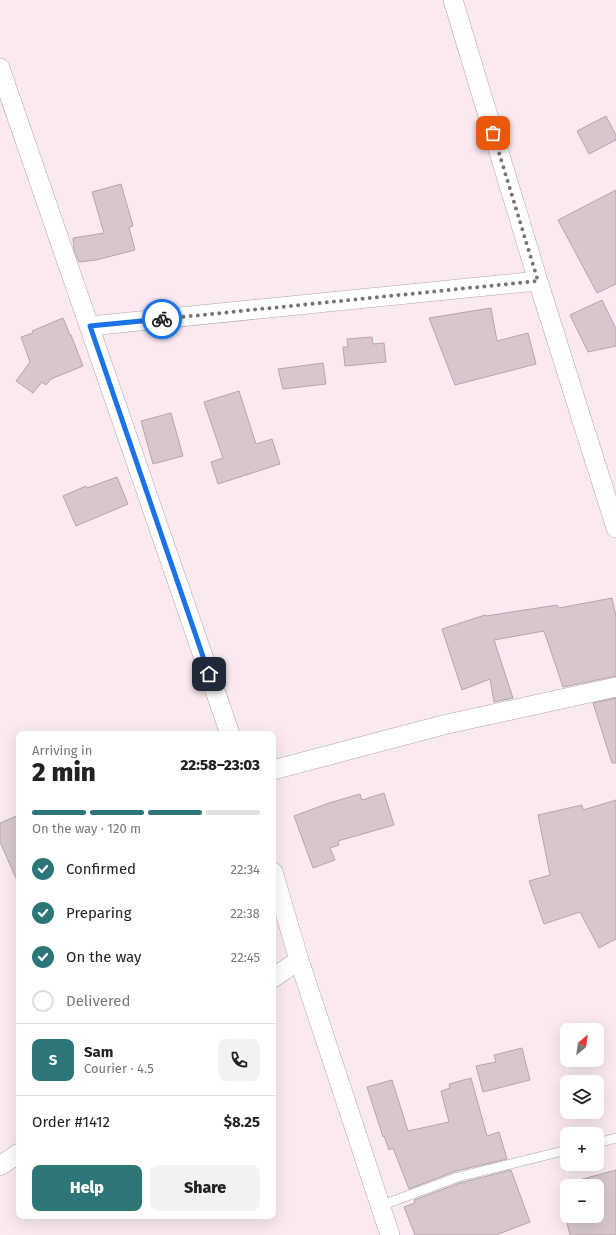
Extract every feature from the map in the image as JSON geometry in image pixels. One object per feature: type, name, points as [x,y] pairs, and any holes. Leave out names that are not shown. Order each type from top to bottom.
[{"type":"street","points":[[453,0],[538,281],[616,528]]},
{"type":"street","points":[[0,68],[229,731]]},
{"type":"street","points":[[90,326],[538,281]]},
{"type":"street","points":[[276,769],[443,725],[616,687]]},
{"type":"street","points":[[276,882],[299,960],[390,1235]]},
{"type":"street","points":[[276,976],[299,960]]},
{"type":"street","points":[[0,1166],[16,1155]]},
{"type":"lane","points":[[604,1141],[616,1138]]},
{"type":"lane","points":[[380,1206],[458,1177],[560,1152]]},
{"type":"building","points":[[606,116],[616,135],[616,140],[589,154],[577,131]]},
{"type":"building","points":[[121,184],[133,226],[129,227],[135,250],[96,260],[79,262],[74,250],[73,238],[104,233],[92,192]]},
{"type":"building","points":[[616,190],[616,284],[597,293],[558,220]]},
{"type":"building","points":[[602,300],[616,329],[616,346],[588,352],[570,315]]},
{"type":"building","points":[[491,308],[497,341],[528,333],[536,364],[455,385],[429,318]]},
{"type":"building","points":[[63,318],[83,366],[51,379],[46,385],[42,382],[33,393],[16,381],[30,362],[21,337],[33,333],[32,331]]},
{"type":"building","points":[[372,337],[373,344],[384,343],[386,362],[345,366],[343,347],[348,347],[347,339]]},
{"type":"building","points":[[323,363],[326,384],[283,389],[278,369]]},
{"type":"building","points":[[239,391],[256,444],[272,439],[280,464],[218,484],[211,462],[223,458],[204,402]]},
{"type":"building","points":[[171,413],[183,456],[153,464],[141,421]]},
{"type":"building","points":[[117,477],[128,504],[76,526],[63,496],[86,486],[87,488]]},
{"type":"building","points":[[612,598],[616,616],[616,676],[563,687],[544,631],[494,640],[513,698],[494,702],[490,679],[462,690],[442,629],[485,615],[557,605],[559,608]]},
{"type":"building","points":[[616,698],[616,763],[612,763],[593,703]]},
{"type":"building","points":[[384,793],[394,825],[338,841],[339,845],[330,848],[335,860],[313,868],[294,816],[329,803],[360,794],[362,800]]},
{"type":"building","points":[[616,800],[616,939],[599,948],[580,912],[544,924],[529,881],[550,875],[538,815],[582,805],[583,810]]},
{"type":"building","points":[[16,816],[16,878],[0,842],[0,823]]},
{"type":"building","points":[[522,1048],[530,1080],[483,1092],[476,1066],[496,1062],[494,1055]]},
{"type":"building","points":[[471,1078],[487,1136],[499,1132],[507,1159],[456,1171],[409,1189],[393,1148],[389,1150],[384,1136],[383,1137],[367,1087],[392,1080],[408,1131],[449,1122],[441,1091],[450,1088],[449,1084]]},
{"type":"building","points":[[511,1170],[530,1222],[496,1235],[415,1235],[404,1207],[415,1203],[414,1200],[460,1183]]},
{"type":"building","points":[[616,1170],[616,1235],[570,1235],[567,1223],[604,1223],[604,1179],[583,1179]]},
{"type":"way so far","points":[[162,319],[538,281],[493,133]]},
{"type":"route","points":[[162,319],[90,326],[209,674]]}]
